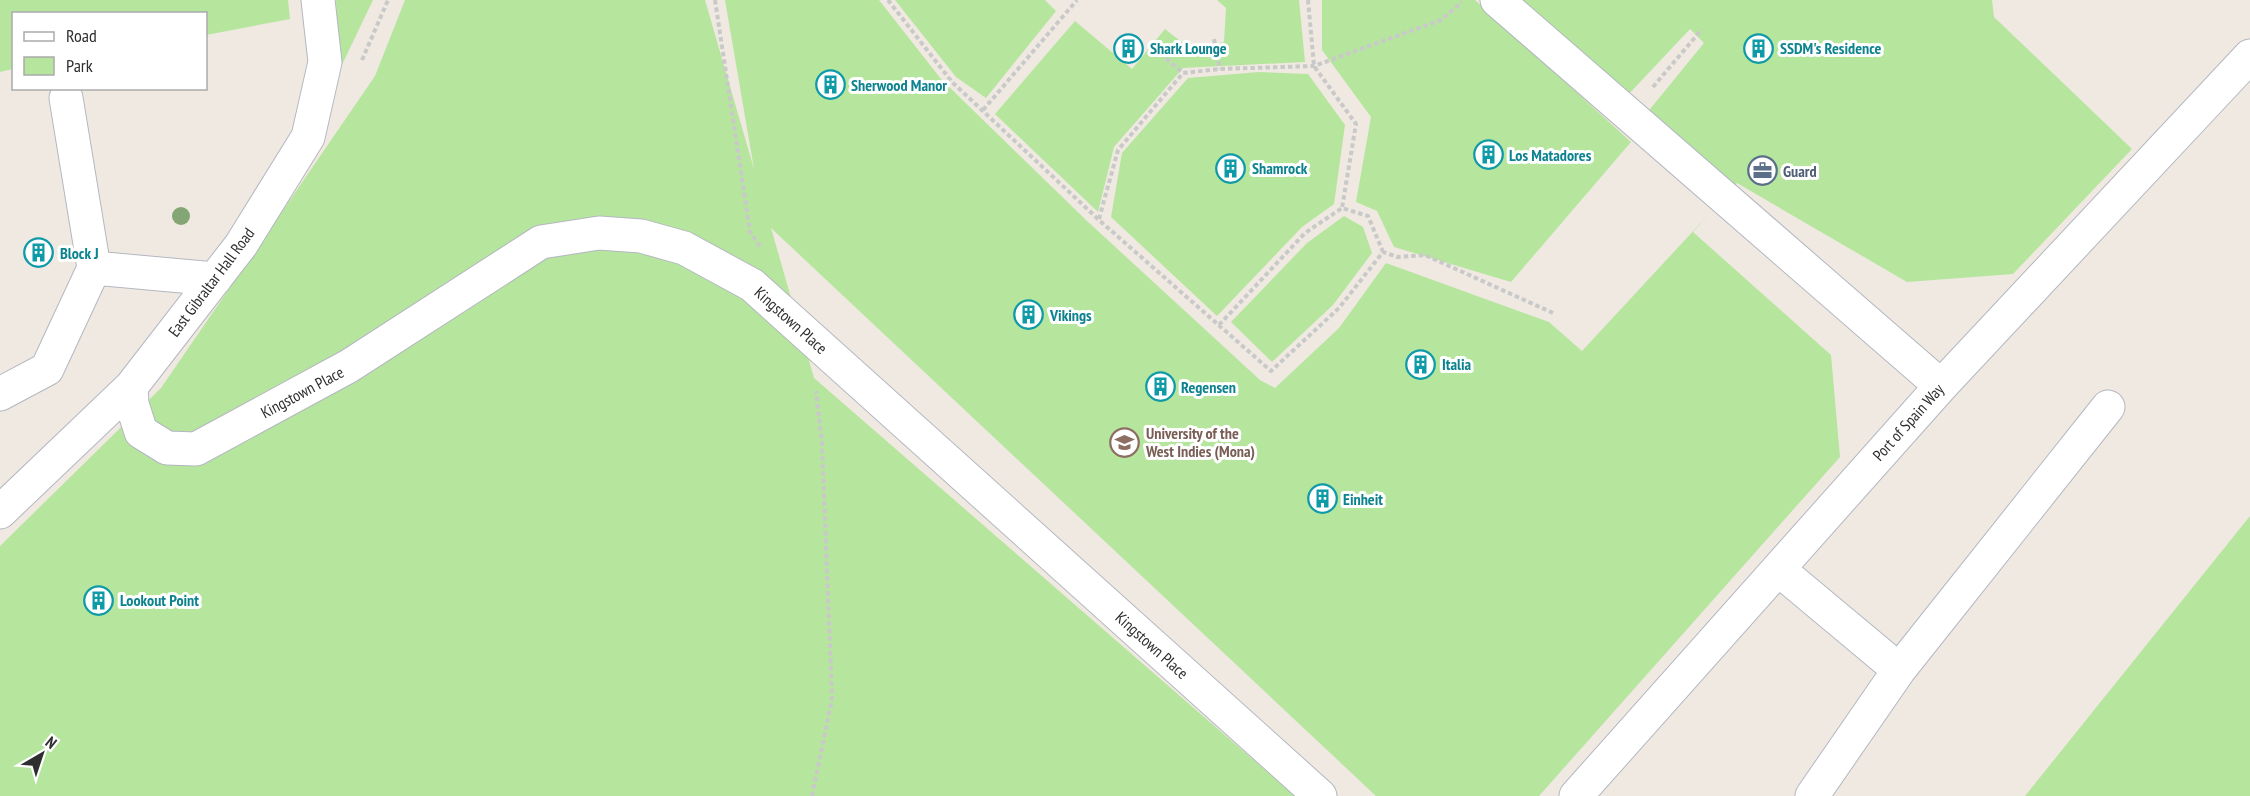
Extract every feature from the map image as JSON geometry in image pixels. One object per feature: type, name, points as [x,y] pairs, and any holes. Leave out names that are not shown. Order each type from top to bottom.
[{"type":"street","name":"East Gibraltar Hall Road","points":[[0,512],[131,387],[241,245],[308,137],[324,62],[318,0]]},
{"type":"street","points":[[1497,0],[1941,386]]},
{"type":"street","name":"Port of Spain Way","points":[[1576,796],[1941,386],[2250,56]]},
{"type":"street","points":[[0,394],[47,369],[94,268],[66,98]]},
{"type":"street","name":"Kingstown Place","points":[[131,387],[132,404],[141,432],[167,448],[196,449],[349,366],[541,242],[599,233],[641,236],[684,248],[752,285],[1320,796]]},
{"type":"street","points":[[94,268],[215,279]]},
{"type":"street","points":[[1812,796],[1899,670],[2108,407]]},
{"type":"street","points":[[1778,569],[1899,670]]},
{"type":"path","points":[[715,0],[750,232],[766,254]]},
{"type":"path","points":[[888,0],[952,82],[1099,220],[1271,371],[1339,308],[1383,252]]},
{"type":"path","points":[[983,110],[1077,0]]},
{"type":"path","points":[[1219,325],[1305,233],[1342,208],[1356,124],[1314,66],[1308,0]]},
{"type":"path","points":[[1099,220],[1118,150],[1182,73],[1220,69],[1314,66],[1441,20],[1464,0]]},
{"type":"path","points":[[1629,115],[1702,29]]},
{"type":"path","points":[[1214,39],[1220,69]]},
{"type":"path","points":[[1149,44],[1182,73]]},
{"type":"path","points":[[1342,208],[1368,216],[1383,252]]},
{"type":"path","points":[[1383,252],[1397,256],[1425,255],[1553,313]]},
{"type":"path","points":[[810,337],[822,444],[832,699],[812,796]]},
{"type":"green space","points":[[0,0],[288,0],[290,19],[207,35],[207,12],[12,12],[12,69],[0,72]]},
{"type":"green space","points":[[336,0],[373,0],[339,71]]},
{"type":"green space","points":[[405,0],[705,0],[754,169],[725,0],[879,0],[941,79],[1086,220],[1260,380],[1275,388],[1339,328],[1386,263],[1549,322],[1582,351],[1709,214],[1693,232],[1831,355],[1840,457],[1539,796],[1376,796],[771,228],[814,378],[1295,796],[0,796],[0,546],[161,388],[375,76]]},
{"type":"green space","points":[[895,0],[1045,0],[1056,11],[986,98],[956,77]]},
{"type":"green space","points":[[1217,0],[1299,0],[1305,62],[1183,68],[1114,147],[1098,212],[995,114],[1075,21],[1132,69],[1165,29],[1198,55],[1203,48],[1224,42],[1226,8]]},
{"type":"green space","points":[[1322,0],[1475,0],[1631,142],[1511,282],[1394,247],[1377,211],[1356,202],[1371,117],[1322,50]]},
{"type":"green space","points":[[1519,0],[1992,0],[1994,17],[2132,149],[2013,274],[1907,282],[1737,183],[1732,188],[1646,114],[1704,43],[1690,29],[1626,97]]},
{"type":"green space","points":[[1259,72],[1308,74],[1345,125],[1334,204],[1302,227],[1217,316],[1111,217],[1122,153],[1188,78]]},
{"type":"green space","points":[[1344,216],[1363,227],[1372,253],[1333,305],[1272,362],[1231,322],[1307,243]]},
{"type":"green space","points":[[2250,516],[2250,796],[2025,796]]},
{"type":"place","name":"Shark Lounge","points":[[1129,48]]},
{"type":"place","name":"SSDM's Residence","points":[[1759,48]]},
{"type":"place","name":"Sherwood Manor","points":[[830,85]]},
{"type":"place","name":"Los Matadores","points":[[1488,155]]},
{"type":"place","name":"Shamrock","points":[[1231,168]]},
{"type":"place","name":"Guard","points":[[1762,171]]},
{"type":"place","name":"Block J","points":[[39,253]]},
{"type":"place","name":"Vikings","points":[[1029,315]]},
{"type":"place","name":"Italia","points":[[1421,364]]},
{"type":"place","name":"Regensen","points":[[1160,387]]},
{"type":"place","name":"University of the West Indies (Mona)","points":[[1125,442]]},
{"type":"place","name":"Einheit","points":[[1322,499]]},
{"type":"place","name":"Lookout Point","points":[[99,600]]}]
